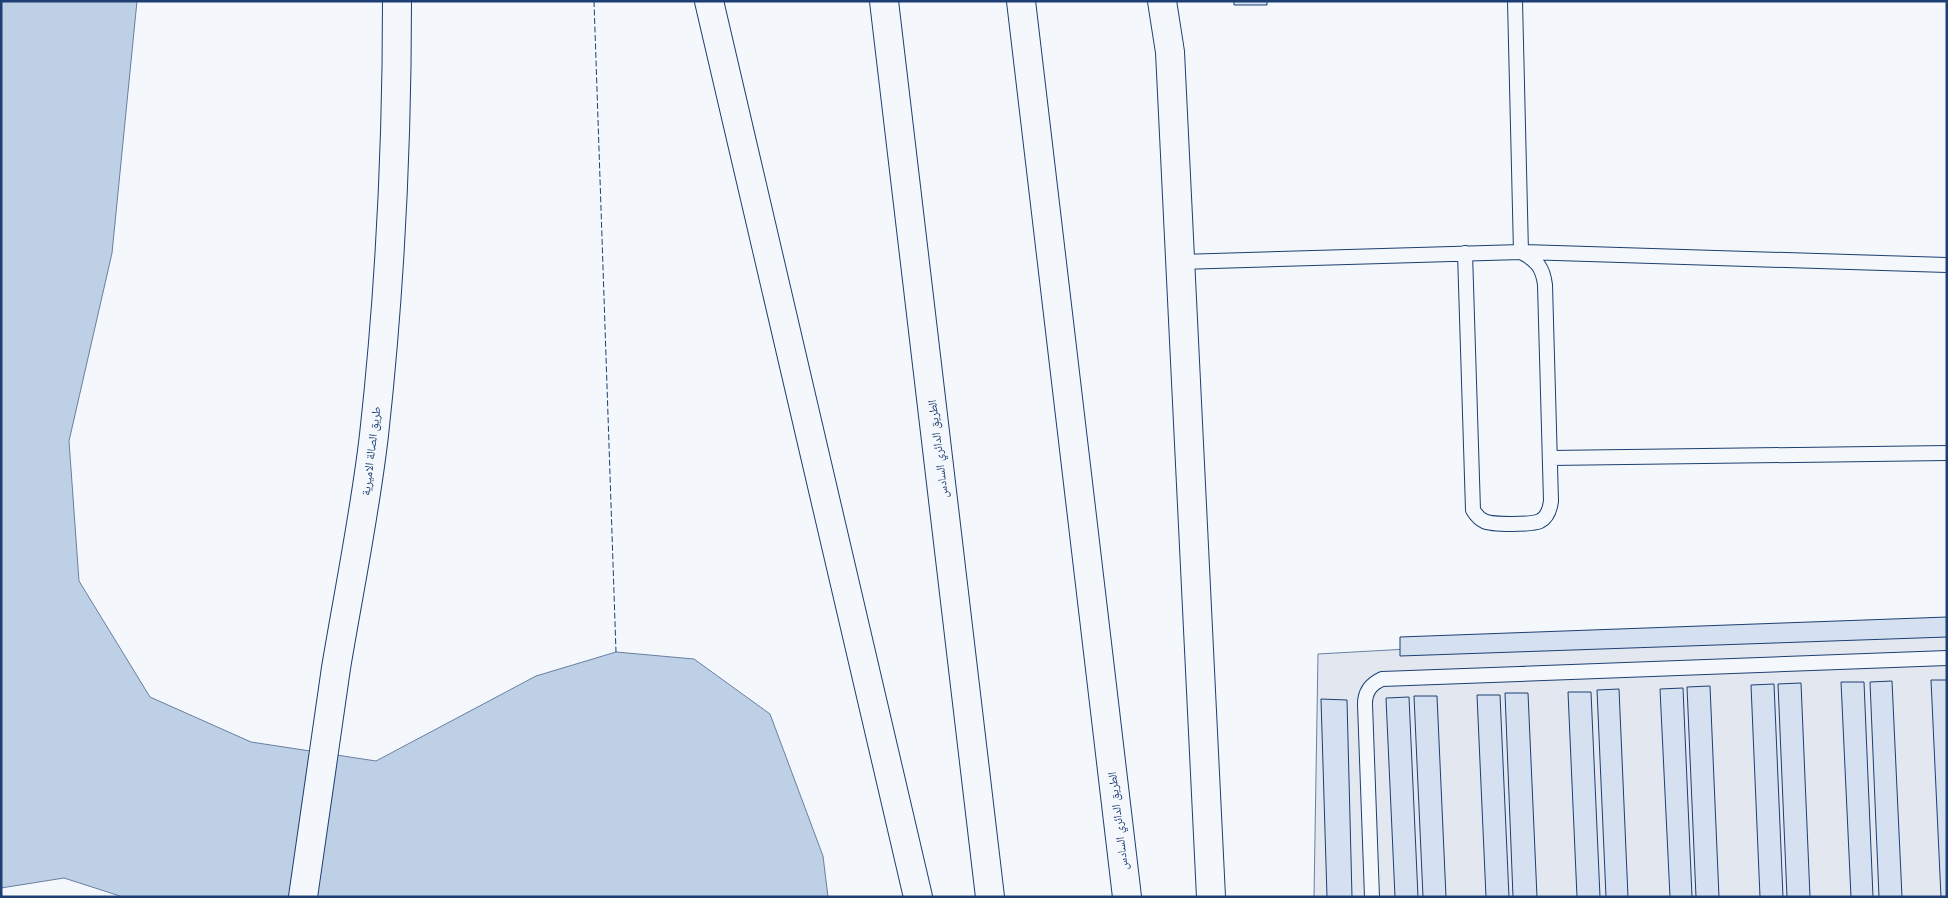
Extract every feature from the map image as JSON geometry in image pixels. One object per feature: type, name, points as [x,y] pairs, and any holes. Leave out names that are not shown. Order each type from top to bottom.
[{"type":"main road","name":"طريق الصالة الاميرية","points":[[303,897],[337,667],[357,553],[373,438],[386,322],[394,197],[397,1]]},
{"type":"main road","points":[[709,1],[918,897]]},
{"type":"main road","name":"الطريق الدائري السادس","points":[[884,1],[990,897]]},
{"type":"main road","name":"الطريق الدائري السادس","points":[[1021,1],[1127,897]]},
{"type":"main road","points":[[1162,1],[1170,52]]},
{"type":"main road","points":[[1169,1],[1211,897]]},
{"type":"lane","points":[[1515,1],[1521,252]]},
{"type":"lane","points":[[1465,253],[1472,504],[1476,516],[1490,523],[1532,523],[1540,521],[1550,509],[1544,274],[1538,264],[1521,252]]},
{"type":"lane","points":[[1180,262],[1521,252],[1947,265]]},
{"type":"lane","points":[[1550,458],[1947,453]]},
{"type":"lane","points":[[1372,897],[1365,704],[1369,689],[1374,682],[1382,679],[1947,658]]},
{"type":"shaded area","points":[[1947,619],[1947,897],[1314,897],[1318,654]]},
{"type":"water","points":[[1,1],[137,1],[112,253],[69,441],[79,581],[150,697],[251,742],[376,761],[536,676],[616,652],[694,659],[770,714],[823,856],[828,897],[123,897],[64,878],[1,888]]},
{"type":"building","points":[[1234,1],[1267,1],[1267,5],[1234,5]]},
{"type":"building","points":[[1947,617],[1947,637],[1400,656],[1400,637]]},
{"type":"building","points":[[1931,680],[1947,680],[1947,897],[1941,897]]},
{"type":"building","points":[[1892,681],[1902,897],[1879,897],[1870,682]]},
{"type":"building","points":[[1841,682],[1864,682],[1873,897],[1851,897]]},
{"type":"building","points":[[1801,683],[1810,897],[1787,897],[1778,684]]},
{"type":"building","points":[[1774,684],[1783,897],[1760,897],[1751,685]]},
{"type":"building","points":[[1710,686],[1719,897],[1696,897],[1687,687]]},
{"type":"building","points":[[1683,688],[1692,897],[1670,897],[1660,689]]},
{"type":"building","points":[[1619,689],[1628,897],[1606,897],[1597,690]]},
{"type":"building","points":[[1568,692],[1591,692],[1600,897],[1577,897]]},
{"type":"building","points":[[1505,693],[1528,693],[1537,897],[1513,897]]},
{"type":"building","points":[[1477,695],[1500,695],[1509,897],[1486,897]]},
{"type":"building","points":[[1414,696],[1437,696],[1446,897],[1423,897]]},
{"type":"building","points":[[1409,697],[1418,897],[1395,897],[1386,698]]},
{"type":"building","points":[[1321,699],[1347,700],[1352,897],[1327,897]]},
{"type":"fence","points":[[594,1],[616,652]]}]
